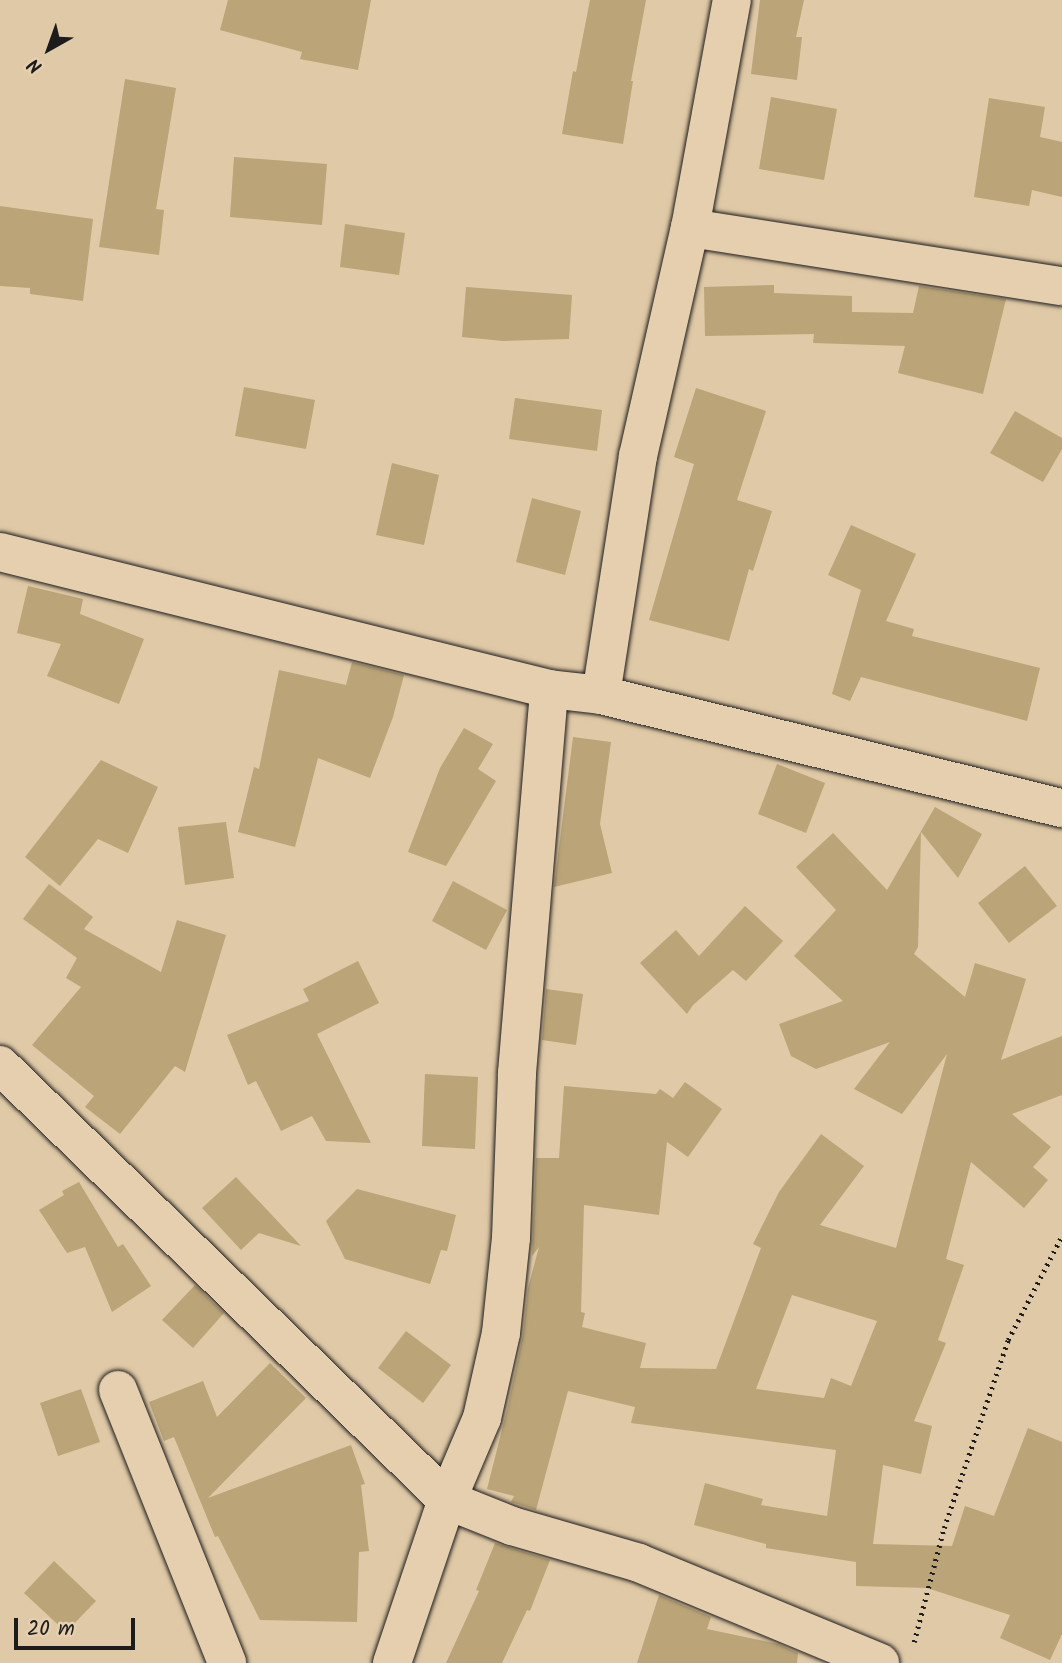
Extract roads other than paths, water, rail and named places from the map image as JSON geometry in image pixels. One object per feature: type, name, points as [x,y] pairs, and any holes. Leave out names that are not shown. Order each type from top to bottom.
[{"type":"street","points":[[601,695],[638,456],[690,228],[732,0]]},
{"type":"street","points":[[690,228],[1062,286]]},
{"type":"street","points":[[0,552],[549,689],[601,695],[1062,808]]},
{"type":"street","points":[[392,1663],[447,1500],[482,1418],[501,1333],[511,1238],[517,1073],[549,689]]},
{"type":"street","points":[[0,1065],[447,1500],[512,1526],[639,1563],[896,1656]]},
{"type":"street","points":[[118,1390],[228,1663]]}]
